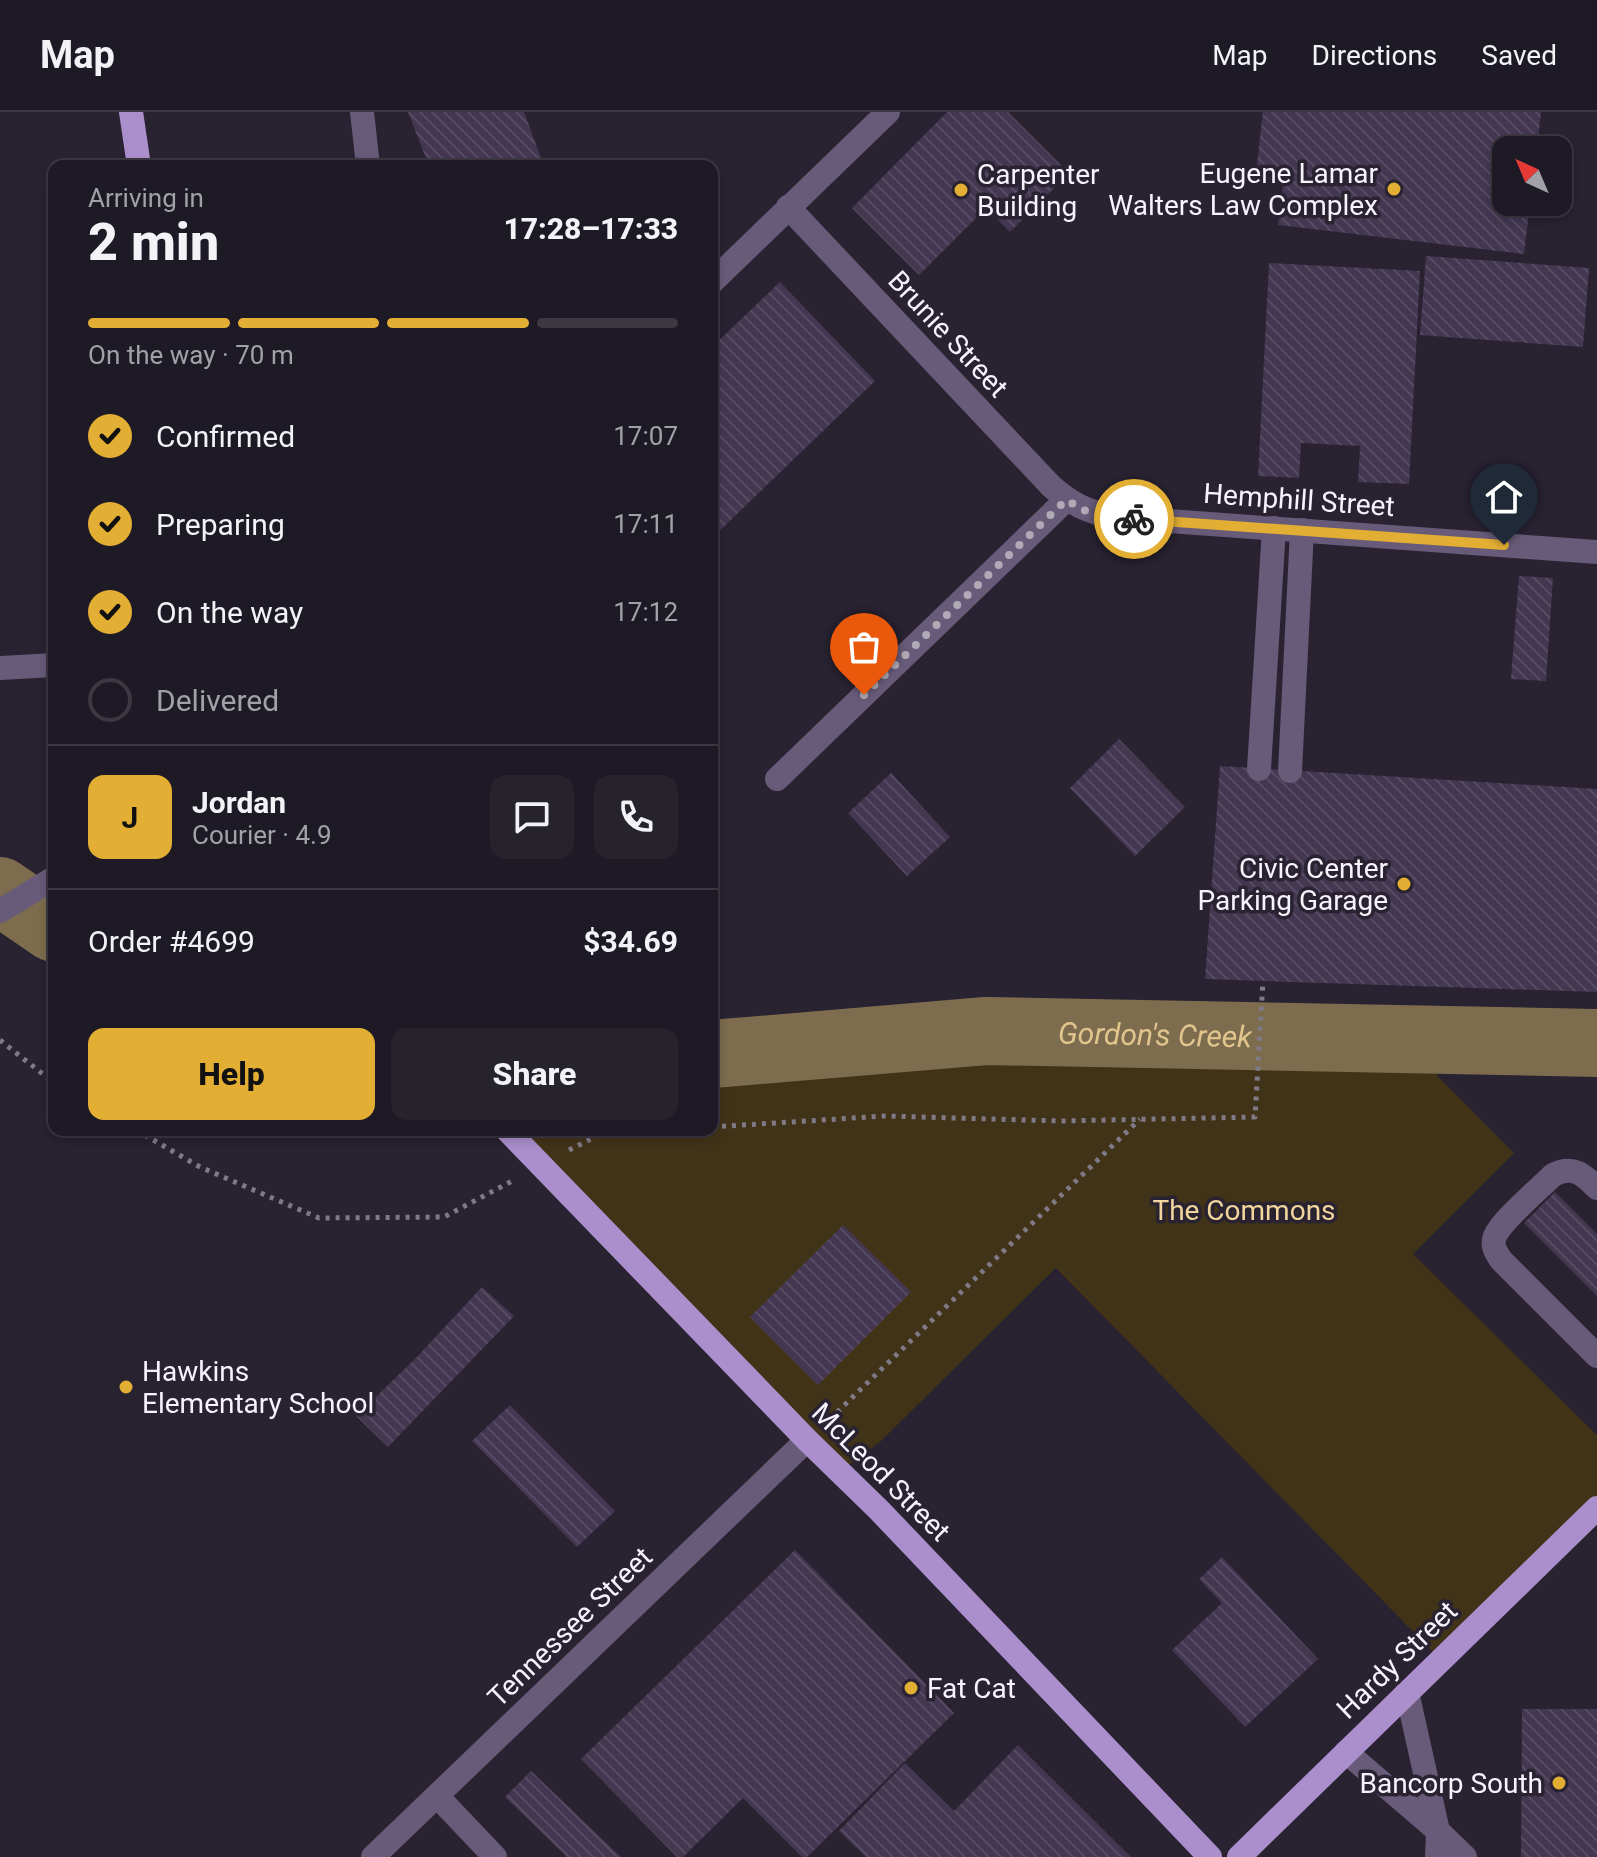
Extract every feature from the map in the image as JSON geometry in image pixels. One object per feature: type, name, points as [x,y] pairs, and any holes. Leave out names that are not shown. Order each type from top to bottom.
[{"type":"main road","points":[[131,112],[138,160]]},
{"type":"main road","name":"McLeod Street","points":[[513,1136],[807,1440],[879,1510],[1210,1857]]},
{"type":"main road","name":"Hardy Street","points":[[1239,1857],[1597,1508]]},
{"type":"street","points":[[362,112],[367,160]]},
{"type":"street","points":[[718,276],[888,112]]},
{"type":"street","name":"Brunie Street","points":[[788,207],[1066,500]]},
{"type":"street","points":[[777,779],[1066,500]]},
{"type":"street","name":"Hemphill Street","points":[[1066,500],[1086,511],[1114,517],[1597,552]]},
{"type":"street","points":[[1259,769],[1274,528]]},
{"type":"street","points":[[1290,771],[1302,530]]},
{"type":"street","points":[[0,668],[48,665]]},
{"type":"street","points":[[0,911],[48,882]]},
{"type":"street","points":[[1597,1188],[1573,1170],[1553,1175],[1502,1226],[1494,1238],[1494,1249],[1501,1260],[1597,1356]]},
{"type":"street","name":"Tennessee Street","points":[[373,1857],[807,1440]]},
{"type":"street","points":[[1407,1692],[1438,1831],[1448,1857]]},
{"type":"street","points":[[1346,1752],[1465,1857]]},
{"type":"street","points":[[437,1796],[495,1857]]},
{"type":"street","points":[[1437,1857],[1438,1831]]},
{"type":"path","points":[[718,1127],[885,1116],[1060,1121],[1255,1117],[1263,981]]},
{"type":"path","points":[[0,1040],[48,1078]]},
{"type":"path","points":[[830,1419],[1140,1119]]},
{"type":"path","points":[[146,1136],[200,1167],[319,1218],[444,1217],[597,1136]]},
{"type":"green space","name":"The Commons","points":[[986,1031],[1400,1038],[1514,1153],[1413,1254],[1597,1435],[1597,1508],[1441,1660],[1056,1268],[881,1441],[840,1472],[512,1136],[718,1136],[718,1053]]},
{"type":"building","points":[[408,112],[524,112],[542,160],[427,160]]},
{"type":"building","name":"Carpenter Building","points":[[947,112],[1008,112],[1069,173],[1010,232],[986,208],[919,275],[852,208]]},
{"type":"building","name":"Eugene Lamar Walters Law Complex","points":[[1263,112],[1541,112],[1538,136],[1492,136],[1492,216],[1528,216],[1524,254],[1278,225],[1284,176],[1256,172]]},
{"type":"building","points":[[1426,256],[1589,268],[1583,347],[1420,335]]},
{"type":"building","points":[[1269,263],[1420,271],[1409,484],[1358,482],[1360,446],[1301,443],[1299,478],[1258,476]]},
{"type":"building","points":[[780,282],[875,381],[718,532],[718,341]]},
{"type":"building","points":[[1519,576],[1553,578],[1546,681],[1511,679]]},
{"type":"building","points":[[1119,739],[1185,807],[1135,856],[1070,788]]},
{"type":"building","name":"Civic Center Parking Garage","points":[[1220,766],[1597,789],[1597,992],[1205,979]]},
{"type":"building","points":[[891,773],[950,837],[907,876],[848,813]]},
{"type":"building","points":[[1555,1192],[1597,1234],[1597,1296],[1524,1223]]},
{"type":"building","points":[[843,1225],[911,1292],[818,1385],[750,1317]]},
{"type":"building","points":[[482,1287],[514,1316],[388,1447],[356,1416]]},
{"type":"building","points":[[510,1405],[615,1511],[577,1547],[472,1441]]},
{"type":"building","points":[[795,1550],[954,1713],[807,1857],[802,1857],[743,1798],[683,1857],[677,1857],[581,1759]]},
{"type":"building","points":[[1222,1557],[1318,1659],[1245,1727],[1172,1650],[1222,1603],[1199,1579]]},
{"type":"building","name":"Bancorp South","points":[[1522,1709],[1597,1709],[1597,1857],[1521,1857]]},
{"type":"building","points":[[1018,1745],[1131,1857],[866,1857],[839,1831],[905,1763],[954,1811]]},
{"type":"building","points":[[531,1771],[621,1857],[567,1857],[505,1797]]},
{"type":"waterway","name":"Gordon's Creek","points":[[0,891],[48,924]]},
{"type":"waterway","name":"Gordon's Creek","points":[[718,1053],[986,1031],[1597,1043]]},
{"type":"way so far","points":[[864,695],[1066,500],[1086,511],[1134,519]]},
{"type":"place","name":"Eugene Lamar Walters Law Complex","points":[[1394,189]]},
{"type":"place","name":"Carpenter Building","points":[[961,190]]},
{"type":"place","name":"Civic Center Parking Garage","points":[[1404,884]]},
{"type":"place","name":"Hawkins Elementary School","points":[[126,1387]]},
{"type":"place","name":"Fat Cat","points":[[911,1688]]},
{"type":"place","name":"Bancorp South","points":[[1559,1783]]},
{"type":"route","points":[[1134,519],[1504,545]]}]
